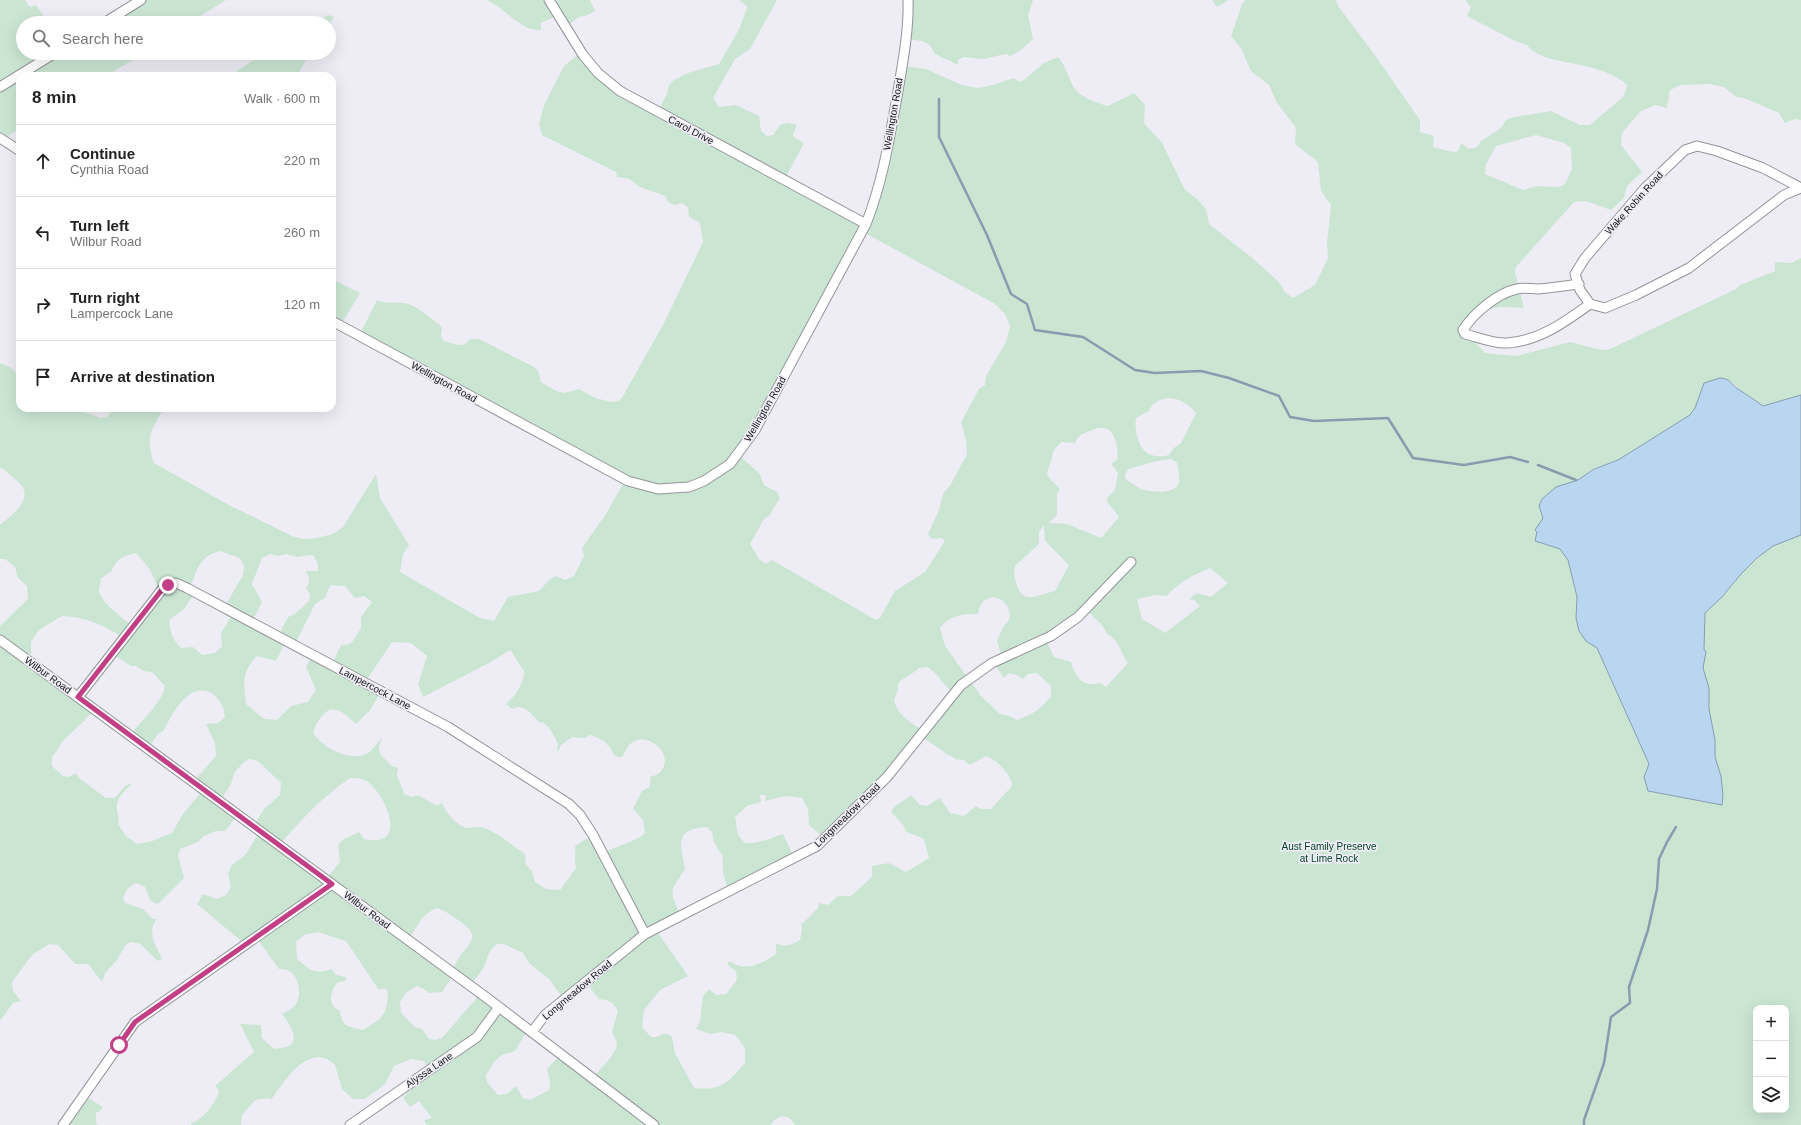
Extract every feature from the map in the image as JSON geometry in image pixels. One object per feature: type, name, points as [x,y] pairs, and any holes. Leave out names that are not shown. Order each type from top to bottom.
[{"type":"street","points":[[115,16],[141,0]]},
{"type":"street","name":"Carol Drive","points":[[549,0],[583,55],[598,73],[620,91],[866,224]]},
{"type":"street","name":"Wellington Road","points":[[336,323],[628,481],[658,489],[690,487],[704,481],[730,464],[755,430],[866,224],[876,197],[884,168],[902,62],[908,13],[908,0]]},
{"type":"street","points":[[24,72],[44,60]]},
{"type":"street","points":[[0,87],[16,77]]},
{"type":"street","points":[[0,138],[16,148]]},
{"type":"street","name":"Wake Robin Road","points":[[1579,284],[1575,274],[1585,258],[1645,188],[1685,150],[1698,146],[1717,151],[1763,168],[1801,188]]},
{"type":"street","name":"Wake Robin Road","points":[[1590,304],[1605,308],[1636,295],[1689,268],[1784,195],[1801,188]]},
{"type":"street","points":[[1579,284],[1580,290],[1590,304],[1565,322],[1537,337],[1506,343],[1465,334],[1463,330],[1468,322],[1484,306],[1507,292],[1517,288],[1553,288],[1579,284]]},
{"type":"street","name":"Longmeadow Road","points":[[532,1032],[545,1015],[645,934],[817,846],[887,776],[961,685],[992,663],[1051,636],[1078,617],[1131,562]]},
{"type":"street","name":"Lampercock Lane","points":[[78,697],[164,587],[176,583],[448,727],[569,804],[580,815],[593,835],[645,934]]},
{"type":"street","name":"Wilbur Road","points":[[0,640],[499,1007],[654,1125]]},
{"type":"street","points":[[63,1125],[135,1022],[332,884]]},
{"type":"street","name":"Alyssa Lane","points":[[350,1125],[477,1037],[499,1007]]},
{"type":"green space","points":[[0,0],[25,0],[30,7],[36,5],[43,15],[16,16],[16,60],[132,60],[113,72],[16,72],[16,131],[0,141]]},
{"type":"green space","points":[[141,0],[226,0],[200,16],[115,16]]},
{"type":"green space","points":[[486,0],[550,0],[552,3],[558,0],[590,0],[595,11],[588,15],[579,17],[567,26],[558,15],[541,23],[541,30],[526,27],[493,3]]},
{"type":"green space","name":"Aust Family Preserve at Lime Rock","points":[[739,0],[777,0],[750,49],[735,59],[713,98],[719,107],[736,105],[759,116],[761,131],[767,136],[773,135],[781,124],[788,123],[797,125],[793,134],[794,137],[804,143],[785,179],[866,222],[903,66],[926,69],[962,85],[978,88],[1014,78],[1020,82],[1044,63],[1058,57],[1064,66],[1073,87],[1086,98],[1108,106],[1134,93],[1145,105],[1144,123],[1162,143],[1185,190],[1196,198],[1206,209],[1209,224],[1251,257],[1278,281],[1285,292],[1293,298],[1315,285],[1328,258],[1327,243],[1331,205],[1321,191],[1318,162],[1295,144],[1296,128],[1277,103],[1269,85],[1251,71],[1241,48],[1231,36],[1242,4],[1246,0],[1336,0],[1338,6],[1420,120],[1420,132],[1434,136],[1433,147],[1453,152],[1458,151],[1461,143],[1469,149],[1477,147],[1481,141],[1501,128],[1506,120],[1514,117],[1551,111],[1580,125],[1590,125],[1624,96],[1627,85],[1605,72],[1586,66],[1551,59],[1531,50],[1527,45],[1515,41],[1467,16],[1471,7],[1465,0],[1801,0],[1801,120],[1795,119],[1785,123],[1779,113],[1744,98],[1736,97],[1724,87],[1708,84],[1681,85],[1670,90],[1667,108],[1655,105],[1641,111],[1622,133],[1621,145],[1642,172],[1627,186],[1624,198],[1611,210],[1586,201],[1574,202],[1516,267],[1515,272],[1524,308],[1496,308],[1477,314],[1471,319],[1470,336],[1485,353],[1516,356],[1570,342],[1602,350],[1608,350],[1736,289],[1740,285],[1775,271],[1775,262],[1791,263],[1801,258],[1801,395],[1763,406],[1732,382],[1700,392],[1695,408],[1690,415],[1618,460],[1594,468],[1578,480],[1556,487],[1542,499],[1539,506],[1543,518],[1535,541],[1560,549],[1568,560],[1577,597],[1576,618],[1586,641],[1597,648],[1649,765],[1644,777],[1648,791],[1720,805],[1721,801],[1715,757],[1715,740],[1700,669],[1704,650],[1705,613],[1725,594],[1741,574],[1778,539],[1801,529],[1801,1125],[795,1125],[790,1118],[781,1116],[773,1121],[771,1125],[427,1125],[424,1120],[432,1118],[419,1101],[410,1107],[403,1098],[424,1076],[426,1065],[424,1061],[411,1059],[394,1066],[385,1084],[365,1099],[353,1099],[342,1089],[335,1065],[325,1059],[316,1057],[307,1060],[298,1066],[290,1074],[271,1100],[269,1098],[255,1100],[242,1115],[241,1125],[191,1125],[191,1123],[200,1119],[208,1111],[214,1102],[219,1093],[215,1086],[254,1052],[240,1024],[261,1025],[262,1038],[274,1049],[287,1047],[291,1044],[294,1036],[290,1026],[282,1014],[293,1008],[297,1002],[299,990],[295,977],[288,970],[279,969],[258,940],[246,945],[197,904],[203,894],[217,899],[226,895],[231,887],[228,874],[231,866],[246,854],[259,832],[255,823],[265,808],[280,795],[281,783],[258,761],[249,759],[234,773],[231,784],[220,801],[238,815],[225,831],[216,831],[204,836],[198,842],[180,849],[178,856],[184,878],[159,903],[156,904],[150,900],[145,887],[136,883],[127,889],[123,898],[125,903],[143,909],[153,919],[156,919],[152,928],[153,940],[162,959],[157,961],[141,944],[130,942],[125,946],[117,960],[105,973],[102,982],[88,964],[75,964],[58,945],[49,944],[32,955],[12,982],[13,991],[21,1001],[13,1003],[0,1021],[0,626],[28,599],[27,586],[18,578],[15,567],[5,559],[0,559],[0,525],[14,513],[22,503],[24,492],[22,486],[18,482],[0,468],[0,363],[10,367],[16,373],[16,412],[83,412],[101,418],[107,417],[110,412],[162,412],[153,428],[150,440],[151,454],[154,463],[229,505],[292,536],[303,539],[317,538],[333,534],[343,527],[376,474],[380,498],[409,545],[403,554],[400,572],[480,618],[494,621],[508,597],[539,591],[550,579],[556,576],[565,580],[574,576],[584,556],[582,548],[606,514],[625,480],[360,334],[377,300],[412,305],[440,325],[442,328],[441,336],[444,341],[461,345],[470,339],[479,339],[534,367],[538,371],[541,382],[556,391],[565,393],[579,389],[595,398],[611,402],[619,401],[664,323],[703,242],[700,223],[689,217],[688,207],[682,203],[675,205],[669,203],[665,196],[640,187],[629,179],[617,177],[616,172],[542,135],[539,124],[544,105],[564,66],[580,53],[601,75],[658,111],[667,94],[669,85],[674,80],[688,73],[719,64],[742,22],[747,6]],"holes":[[[1536,135],[1564,143],[1571,148],[1572,169],[1565,184],[1559,187],[1537,186],[1523,190],[1485,174],[1486,164],[1496,146]],[[863,232],[995,304],[1005,314],[1010,326],[1006,342],[986,376],[985,385],[979,389],[961,422],[966,440],[967,454],[951,484],[943,494],[939,510],[928,534],[932,539],[942,538],[945,541],[925,572],[895,591],[880,618],[876,620],[772,560],[766,564],[759,559],[750,544],[764,519],[769,516],[780,498],[777,492],[764,485],[760,474],[740,456]],[[1168,398],[1176,399],[1187,404],[1196,413],[1181,443],[1174,448],[1169,455],[1155,456],[1147,453],[1141,446],[1137,437],[1136,418],[1149,411],[1154,403]],[[1099,428],[1104,428],[1111,432],[1117,448],[1117,460],[1111,464],[1118,473],[1115,490],[1107,498],[1107,501],[1119,517],[1101,538],[1067,524],[1049,523],[1057,515],[1057,494],[1060,489],[1047,474],[1054,450],[1061,442],[1075,443],[1079,437],[1085,433]],[[1171,459],[1177,463],[1179,482],[1177,486],[1167,491],[1149,491],[1139,488],[1126,480],[1125,475],[1128,469],[1157,461]],[[1044,525],[1045,541],[1069,565],[1055,591],[1038,596],[1027,597],[1020,591],[1014,576],[1014,571],[1015,566],[1039,544],[1039,532]],[[220,551],[240,558],[244,566],[243,575],[225,606],[233,613],[221,633],[222,646],[215,653],[202,655],[193,647],[181,648],[172,636],[169,620],[183,610],[195,593],[190,588],[197,569],[203,560],[213,553]],[[136,553],[149,568],[160,591],[133,626],[108,606],[99,591],[101,578],[111,572],[118,561],[128,555]],[[270,554],[278,556],[286,554],[297,557],[310,555],[314,556],[318,564],[318,571],[306,571],[309,580],[309,584],[306,588],[310,595],[309,601],[295,614],[288,617],[278,636],[252,622],[262,602],[252,584],[262,558]],[[1210,568],[1228,583],[1211,597],[1197,593],[1189,599],[1194,600],[1200,606],[1165,633],[1142,619],[1137,599],[1156,595],[1167,596],[1171,591],[1187,579]],[[330,585],[345,586],[355,598],[364,596],[372,602],[361,617],[361,628],[353,641],[349,644],[341,645],[332,664],[312,655],[306,667],[316,690],[308,702],[291,706],[277,720],[264,719],[246,704],[244,684],[248,667],[257,656],[276,661],[286,641],[295,644],[315,604],[325,598]],[[993,597],[1002,600],[1008,607],[1010,615],[1009,620],[1003,627],[997,641],[1002,657],[993,662],[1004,678],[1009,673],[1017,675],[1023,679],[1028,674],[1037,673],[1051,686],[1051,696],[1043,705],[1032,713],[1017,720],[1010,716],[1000,714],[981,696],[945,646],[940,628],[948,620],[957,616],[978,614],[981,605],[987,599]],[[1087,610],[1102,625],[1108,635],[1115,640],[1128,663],[1106,687],[1101,683],[1085,683],[1075,673],[1071,662],[1054,657],[1045,638]],[[62,616],[94,622],[123,638],[114,655],[131,666],[136,666],[143,671],[152,672],[165,686],[156,705],[130,734],[149,747],[158,734],[163,731],[175,710],[192,693],[198,691],[210,692],[219,700],[224,710],[225,717],[218,723],[206,724],[215,743],[216,756],[194,781],[203,790],[183,814],[172,833],[152,841],[137,844],[126,836],[118,824],[117,804],[119,798],[132,784],[126,785],[115,798],[106,798],[79,778],[76,773],[68,777],[63,776],[52,766],[52,757],[63,741],[95,709],[31,662],[31,642],[39,630]],[[392,642],[411,643],[427,656],[418,684],[423,697],[489,663],[510,650],[524,670],[524,675],[519,689],[506,704],[512,709],[520,707],[524,708],[539,722],[546,724],[551,730],[558,744],[557,750],[559,751],[560,746],[572,737],[584,738],[591,735],[604,741],[614,755],[620,758],[623,756],[629,745],[636,740],[653,742],[660,748],[664,755],[665,763],[660,772],[650,777],[650,787],[642,791],[633,809],[643,820],[645,833],[636,839],[604,853],[593,835],[575,846],[576,868],[560,890],[546,889],[535,882],[532,871],[526,865],[525,854],[503,838],[486,828],[468,828],[460,825],[449,815],[442,803],[437,806],[418,795],[412,797],[404,794],[397,775],[398,768],[392,766],[380,754],[379,747],[382,738],[368,753],[359,756],[344,755],[336,752],[317,738],[313,733],[316,724],[326,712],[331,710],[340,711],[356,724],[371,709],[381,691],[366,681]],[[928,667],[952,693],[924,731],[901,714],[894,700],[899,682],[919,668]],[[921,736],[946,754],[955,759],[963,760],[970,765],[986,756],[994,760],[1006,772],[1011,782],[1012,786],[991,809],[981,809],[976,806],[964,816],[950,813],[940,798],[927,806],[920,805],[912,796],[910,796],[894,807],[891,812],[904,826],[905,831],[924,839],[929,858],[906,872],[889,863],[872,866],[872,877],[851,896],[838,896],[828,905],[819,903],[818,908],[801,924],[802,929],[800,940],[788,945],[776,943],[776,954],[766,961],[754,965],[741,966],[730,961],[727,964],[736,971],[737,980],[726,994],[716,995],[709,989],[703,996],[700,1021],[696,1029],[710,1034],[722,1032],[735,1035],[745,1048],[745,1063],[724,1084],[704,1089],[694,1088],[675,1053],[672,1037],[666,1033],[656,1037],[651,1037],[642,1027],[644,1010],[660,990],[688,976],[656,930],[680,914],[674,899],[673,890],[685,869],[681,845],[684,835],[696,828],[707,827],[712,832],[714,842],[723,857],[723,873],[728,889],[795,859],[783,834],[760,842],[750,843],[745,843],[738,835],[735,817],[747,806],[761,802],[760,795],[766,795],[765,801],[786,796],[802,798],[808,809],[809,825],[822,836],[912,748]],[[350,778],[362,779],[368,782],[375,789],[387,809],[390,820],[390,829],[386,836],[378,840],[364,839],[359,832],[344,839],[338,845],[340,862],[326,879],[281,843],[313,808]],[[437,908],[447,912],[466,926],[472,933],[470,944],[460,956],[452,971],[410,938],[424,917],[432,910]],[[318,932],[346,941],[379,990],[385,988],[388,991],[383,1015],[363,1030],[350,1027],[344,1023],[342,1021],[340,1011],[333,1006],[331,998],[335,986],[338,982],[346,981],[346,977],[336,975],[332,969],[321,972],[309,969],[297,959],[296,942],[304,935]],[[497,944],[504,944],[523,953],[530,964],[549,979],[562,997],[584,980],[599,999],[608,1001],[614,1005],[618,1011],[612,1032],[617,1042],[616,1049],[608,1061],[592,1078],[560,1055],[547,1069],[550,1082],[549,1090],[530,1100],[523,1098],[516,1086],[507,1094],[498,1095],[487,1082],[486,1075],[495,1061],[502,1055],[515,1051],[528,1029],[480,994],[442,1038],[435,1040],[429,1039],[422,1029],[416,1028],[401,1013],[400,1002],[407,992],[417,986],[429,993],[442,992],[454,974],[471,984],[484,967],[493,947]]]},
{"type":"green space","points":[[909,0],[1033,0],[1028,15],[1033,39],[1021,50],[1010,56],[1006,54],[983,59],[964,57],[958,60],[958,65],[935,54],[930,45],[927,43],[906,39]]},
{"type":"green space","points":[[1212,0],[1229,0],[1217,7]]},
{"type":"green space","points":[[254,60],[306,60],[299,72],[235,72]]},
{"type":"green space","points":[[336,281],[360,293],[342,323],[336,321]]},
{"type":"green space","points":[[85,1096],[103,1107],[99,1112],[96,1112],[96,1122],[98,1125],[65,1125]]},
{"type":"water","points":[[1720,378],[1729,381],[1735,387],[1763,406],[1801,395],[1801,535],[1773,546],[1757,558],[1741,574],[1722,597],[1705,613],[1704,649],[1706,652],[1703,668],[1709,688],[1709,709],[1715,740],[1715,757],[1721,776],[1723,795],[1722,805],[1648,791],[1644,777],[1649,764],[1597,648],[1586,641],[1579,631],[1576,618],[1577,597],[1568,560],[1560,549],[1535,541],[1537,532],[1535,530],[1543,518],[1539,506],[1542,499],[1556,487],[1578,480],[1594,469],[1618,460],[1690,415],[1695,408],[1704,383]]},
{"type":"waterway","points":[[939,99],[939,137],[987,235],[1011,294],[1027,304],[1035,330],[1083,337],[1135,370],[1155,373],[1201,371],[1229,378],[1279,396],[1290,417],[1314,421],[1388,418],[1413,458],[1464,465],[1510,457],[1528,462]]},
{"type":"waterway","points":[[1538,465],[1576,480]]},
{"type":"waterway","points":[[1584,1125],[1584,1120],[1604,1063],[1611,1017],[1630,1003],[1629,987],[1648,930],[1657,889],[1659,859],[1676,827]]},
{"type":"route","points":[[119,1045],[135,1022],[332,884],[78,697],[164,587],[168,585]]}]
